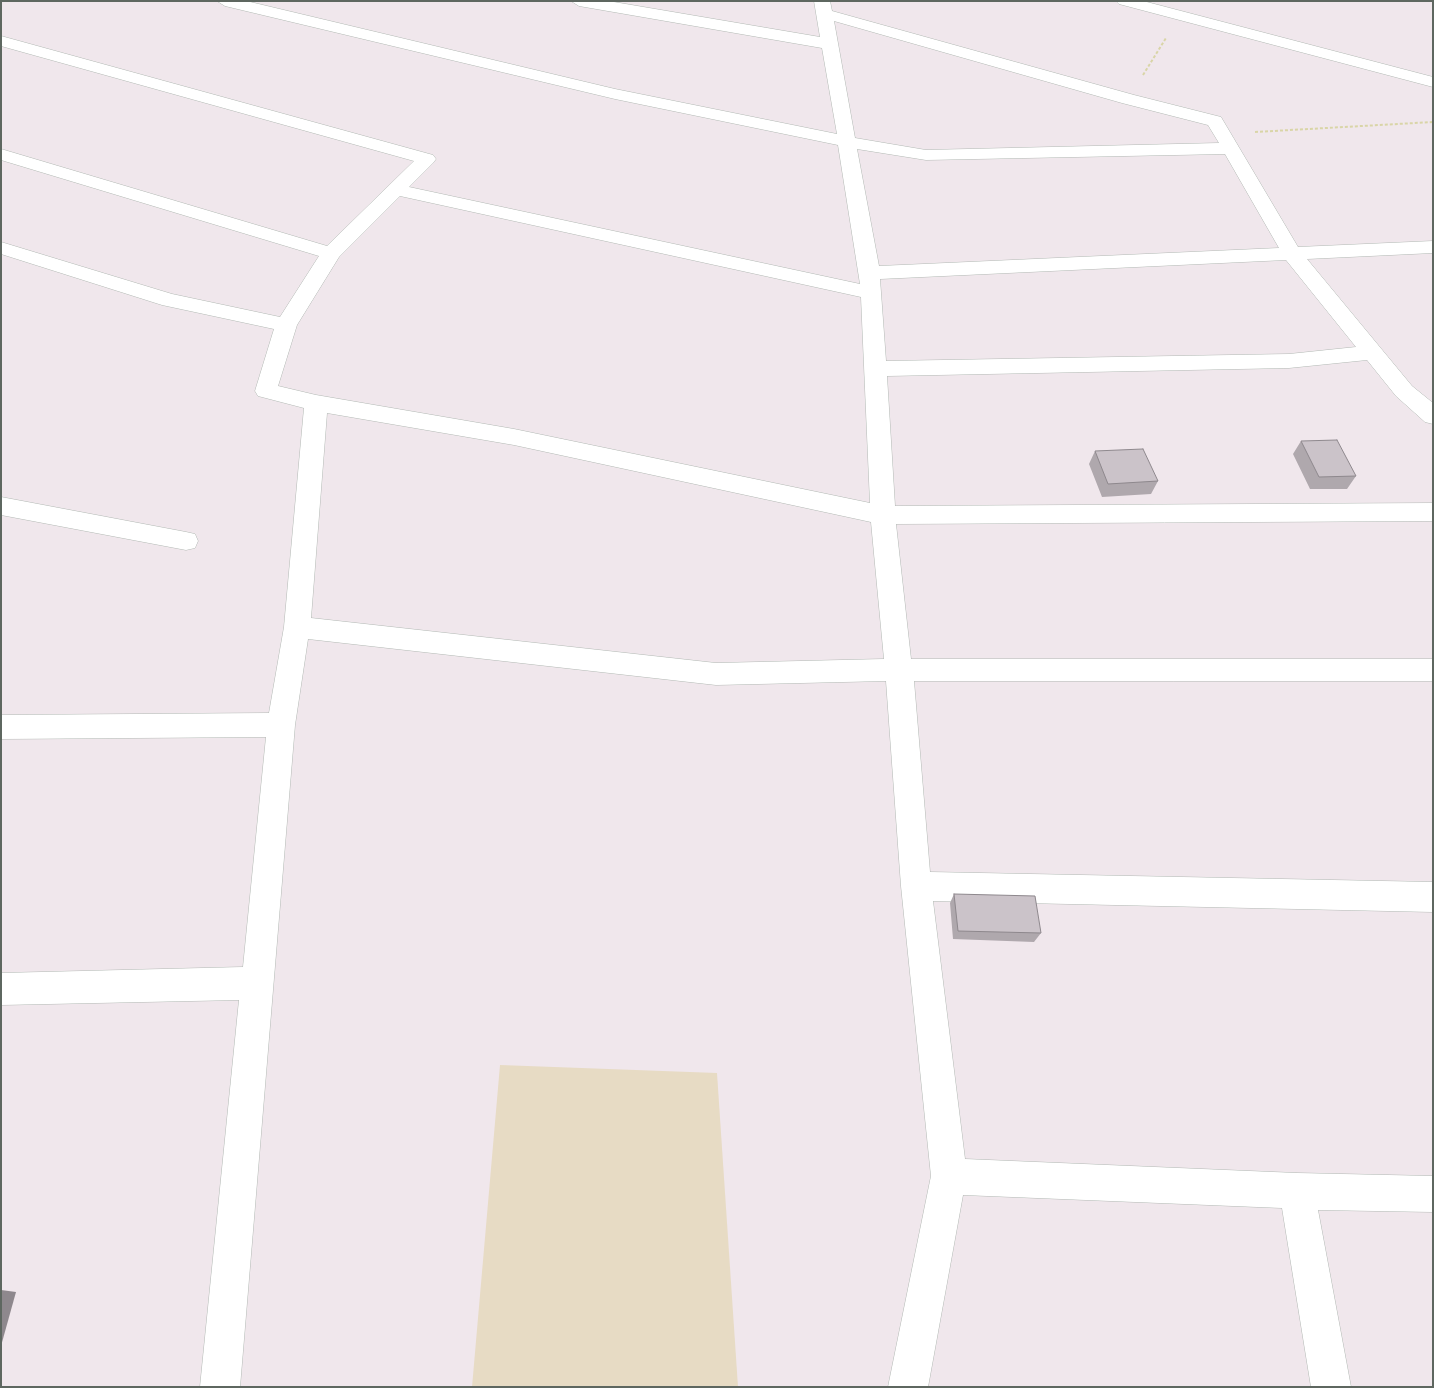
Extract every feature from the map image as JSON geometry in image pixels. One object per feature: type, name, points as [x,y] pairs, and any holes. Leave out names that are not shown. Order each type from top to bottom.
[{"type":"street","points":[[225,1],[606,92],[848,142],[926,155],[1044,154],[1226,141]]},
{"type":"street","points":[[579,1],[830,44]]},
{"type":"street","points":[[1124,1],[1433,82]]},
{"type":"street","points":[[908,1387],[949,1176],[916,886],[899,670],[884,515],[870,283],[824,7],[1128,99],[1214,121],[1292,254],[1404,391],[1433,416]]},
{"type":"street","points":[[1,41],[427,159],[331,253],[286,325],[266,391],[316,403],[514,436],[884,515],[1433,512]]},
{"type":"street","points":[[1,154],[331,253]]},
{"type":"street","points":[[396,190],[870,283],[1292,254],[1433,247]]},
{"type":"street","points":[[1,248],[169,300],[286,325]]},
{"type":"street","points":[[874,369],[1289,361],[1372,352]]},
{"type":"street","points":[[220,1387],[281,725],[297,627],[316,403]]},
{"type":"street","points":[[4,511],[186,541]]},
{"type":"street","points":[[297,627],[716,674],[899,670],[1433,670]]},
{"type":"street","points":[[2,729],[281,725]]},
{"type":"street","points":[[916,886],[1433,897]]},
{"type":"street","points":[[1,989],[257,983]]},
{"type":"street","points":[[949,1176],[1297,1191],[1433,1194]]},
{"type":"street","points":[[1297,1191],[1331,1387]]},
{"type":"path","points":[[1128,99],[1180,16]]},
{"type":"path","points":[[1226,141],[1433,122]]},
{"type":"shaded area","points":[[500,1065],[717,1073],[738,1387],[472,1387]]},
{"type":"building","points":[[1337,440],[1356,476],[1319,477],[1301,441]]},
{"type":"building","points":[[1143,449],[1158,481],[1108,484],[1095,451]]},
{"type":"building","points":[[954,894],[1035,896],[1041,933],[958,931]]}]
